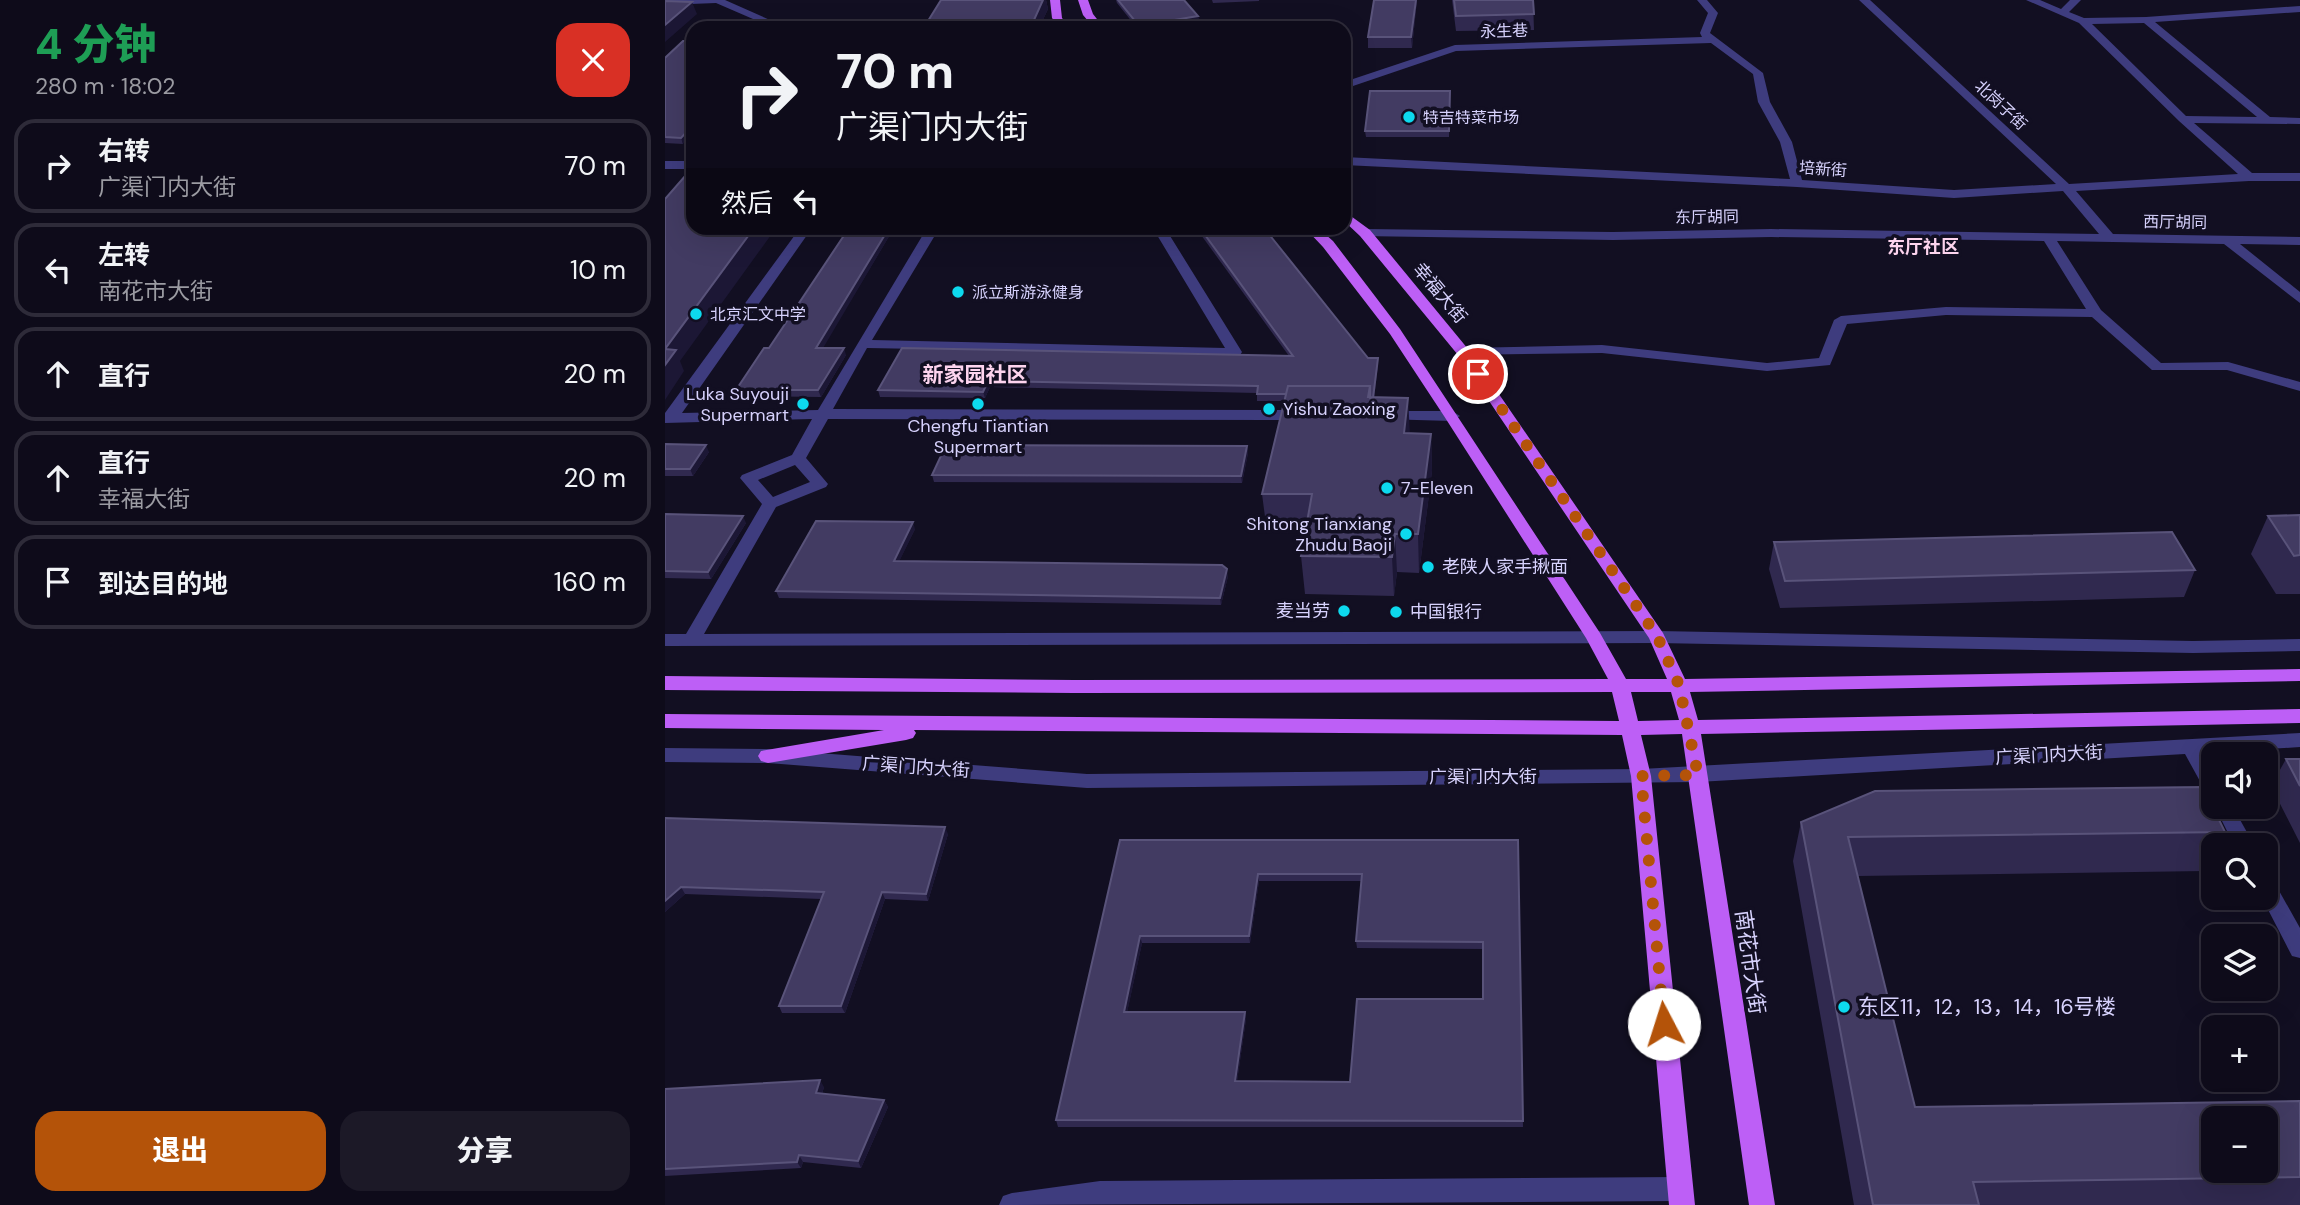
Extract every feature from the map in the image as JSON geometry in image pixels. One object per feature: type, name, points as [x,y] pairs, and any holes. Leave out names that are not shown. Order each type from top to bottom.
[{"type":"main road","points":[[1055,0],[1059,21]]},
{"type":"main road","points":[[1083,0],[1093,21]]},
{"type":"main road","name":"幸福大街","points":[[1351,221],[1364,233],[1463,352],[1657,636],[1679,685],[1690,726]]},
{"type":"main road","points":[[1318,235],[1395,332],[1452,416],[1594,637],[1620,685],[1641,776],[1681,1197]]},
{"type":"main road","points":[[665,684],[1679,685],[2007,682],[2300,675]]},
{"type":"main road","name":"广渠门内大街","points":[[665,721],[1631,728],[2300,716]]},
{"type":"main road","points":[[768,756],[953,725]]},
{"type":"main road","name":"南花市大街","points":[[1690,726],[1762,1205]]},
{"type":"street","points":[[665,2],[717,0],[766,21]]},
{"type":"street","points":[[1702,0],[1713,13],[1705,33],[1758,73],[1764,102],[1786,142],[1797,183]]},
{"type":"street","name":"北岗子街","points":[[1864,0],[2067,188],[2110,239]]},
{"type":"street","points":[[2031,0],[2083,21],[2183,119],[2249,177]]},
{"type":"street","points":[[2063,12],[2076,0]]},
{"type":"street","points":[[2083,21],[2146,20],[2300,9]]},
{"type":"street","points":[[2146,20],[2266,119]]},
{"type":"street","name":"永生巷","points":[[1351,83],[1455,48],[1713,40]]},
{"type":"street","points":[[2183,119],[2300,121]]},
{"type":"street","name":"培新街","points":[[1351,161],[1797,183],[1954,194],[2249,177],[2300,177]]},
{"type":"street","points":[[665,165],[686,165]]},
{"type":"street","name":"东厅胡同","points":[[1364,233],[1613,236],[1771,233],[2049,238]]},
{"type":"street","points":[[669,417],[801,235]]},
{"type":"street","points":[[769,504],[748,478],[798,458],[862,344],[929,235]]},
{"type":"street","points":[[862,344],[1235,352],[1163,235]]},
{"type":"street","points":[[2049,238],[2096,313],[2157,367],[2228,366],[2300,387]]},
{"type":"street","name":"西厅胡同","points":[[2049,238],[2300,241]]},
{"type":"street","points":[[2227,240],[2300,299]]},
{"type":"street","points":[[1463,352],[1602,349],[1767,367],[1825,362],[1841,320],[1946,311],[2096,313]]},
{"type":"street","points":[[669,417],[822,414],[1312,415]]},
{"type":"street","points":[[1368,415],[1452,416]]},
{"type":"street","points":[[691,640],[769,504],[820,484],[798,458]]},
{"type":"street","points":[[665,640],[1657,636],[2193,647],[2300,645]]},
{"type":"street","name":"广渠门内大街","points":[[665,755],[768,756],[1087,781],[1641,776],[1698,775],[2300,740]]},
{"type":"street","points":[[2191,747],[2201,765]]},
{"type":"street","points":[[2278,908],[2300,949]]},
{"type":"street","points":[[1011,1205],[1100,1193],[1681,1197]]},
{"type":"building","points":[[941,0],[1043,0],[1034,20],[928,21]]},
{"type":"building","points":[[1118,0],[1184,0],[1198,16],[1168,21],[1135,21]]},
{"type":"building","points":[[1374,0],[1416,0],[1411,37],[1368,37]]},
{"type":"building","points":[[1454,0],[1533,0],[1534,14],[1456,16]]},
{"type":"building","points":[[665,1],[692,2],[665,25]]},
{"type":"building","points":[[686,41],[686,133],[681,138],[665,137],[665,58]]},
{"type":"building","name":"特吉特菜市场","points":[[1370,91],[1450,91],[1449,131],[1365,131]]},
{"type":"building","points":[[686,175],[686,235],[749,235],[665,349],[665,199]]},
{"type":"building","points":[[844,235],[885,235],[816,348],[844,348],[818,390],[736,390],[764,348],[769,348]]},
{"type":"building","points":[[1205,235],[1270,235],[1368,358],[1378,358],[1373,398],[1370,398],[1370,386],[1288,386],[1286,394],[1257,394],[1258,386],[988,381],[983,392],[878,390],[902,348],[1293,356]]},
{"type":"building","points":[[665,349],[676,350],[665,365]]},
{"type":"building","points":[[1288,386],[1370,386],[1368,397],[1408,398],[1404,433],[1431,434],[1418,534],[1395,534],[1392,557],[1301,556],[1312,494],[1262,494]]},
{"type":"building","points":[[665,444],[706,445],[690,469],[665,469]]},
{"type":"building","points":[[946,445],[1247,446],[1241,476],[932,475]]},
{"type":"building","points":[[665,514],[743,516],[708,572],[665,571]]},
{"type":"building","points":[[2300,515],[2300,555],[2294,556],[2268,516]]},
{"type":"building","points":[[816,521],[913,522],[894,561],[1222,565],[1227,569],[1220,598],[776,591]]},
{"type":"building","points":[[2172,532],[2195,570],[1785,581],[1774,542]]},
{"type":"building","points":[[2286,759],[2300,759],[2300,786]]},
{"type":"building","points":[[2201,787],[2201,819],[2219,819],[2225,832],[1848,837],[1915,1107],[2300,1101],[2300,1177],[2278,1177],[2278,1106],[2201,1106],[2201,1179],[1973,1182],[1979,1205],[1873,1205],[1801,822],[1875,791]]},
{"type":"building","points":[[665,818],[945,827],[926,894],[882,892],[841,1006],[779,1006],[824,892],[681,887],[665,901]]},
{"type":"building","points":[[1120,840],[1518,840],[1523,1121],[1056,1120]],"holes":[[[1258,874],[1362,874],[1356,941],[1483,942],[1483,999],[1357,999],[1350,1082],[1235,1081],[1245,1012],[1124,1012],[1140,936],[1249,936]]]},
{"type":"building","points":[[820,1080],[816,1093],[884,1100],[858,1161],[799,1155],[797,1162],[665,1169],[665,1089]]},
{"type":"place","name":"特吉特菜市场","points":[[1409,117]]},
{"type":"place","name":"派立斯游泳健身","points":[[958,292]]},
{"type":"place","name":"北京汇文中学","points":[[696,314]]},
{"type":"place","name":"Luka Suyouji Supermart","points":[[803,404]]},
{"type":"place","name":"Chengfu Tiantian Supermart","points":[[978,404]]},
{"type":"place","name":"Yishu Zaoxing","points":[[1269,409]]},
{"type":"place","name":"7-Eleven","points":[[1387,488]]},
{"type":"place","name":"Shitong Tianxiang Zhudu Baoji","points":[[1406,534]]},
{"type":"place","name":"老陕人家手揪面","points":[[1428,567]]},
{"type":"place","name":"麦当劳","points":[[1344,611]]},
{"type":"place","name":"中国银行","points":[[1396,612]]},
{"type":"place","name":"东区11，12，13，14，16号楼","points":[[1844,1007]]},
{"type":"district","name":"东厅社区","points":[[1923,247]]},
{"type":"district","name":"新家园社区","points":[[975,375]]},
{"type":"route","points":[[1478,374],[1657,636],[1679,685],[1690,726],[1698,775],[1641,776],[1664,1024]]}]
